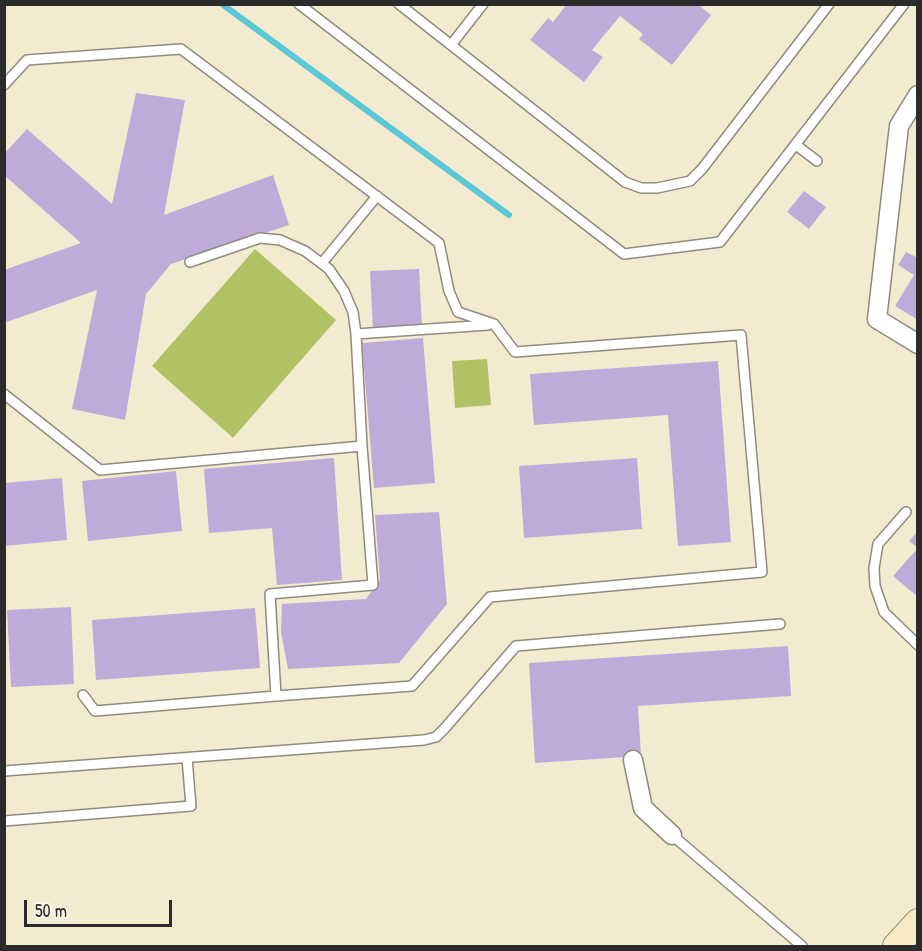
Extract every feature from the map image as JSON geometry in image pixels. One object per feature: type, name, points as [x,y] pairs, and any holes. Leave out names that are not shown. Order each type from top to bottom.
[{"type":"street","points":[[918,95],[899,126],[877,319],[918,344]]},
{"type":"street","points":[[633,760],[643,808],[672,835]]},
{"type":"street","points":[[896,946],[918,922]]},
{"type":"lane","points":[[299,4],[624,254],[720,242],[904,4]]},
{"type":"lane","points":[[399,4],[625,182],[641,188],[657,188],[690,181],[702,169],[829,4]]},
{"type":"lane","points":[[451,45],[483,4]]},
{"type":"lane","points":[[4,86],[27,60],[181,49],[439,243],[449,291],[458,312],[494,324],[515,352],[741,335],[762,572],[490,597],[412,686],[95,711],[83,695]]},
{"type":"lane","points":[[796,145],[817,161]]},
{"type":"lane","points":[[322,263],[376,196]]},
{"type":"lane","points":[[190,262],[260,238],[280,240],[305,251],[322,263],[344,291],[354,312],[373,585],[270,594],[276,696]]},
{"type":"lane","points":[[356,334],[494,324]]},
{"type":"lane","points":[[4,394],[100,470],[362,446]]},
{"type":"lane","points":[[906,512],[878,544],[874,568],[875,586],[884,612],[918,645]]},
{"type":"lane","points":[[4,771],[436,737],[516,646],[780,624]]},
{"type":"lane","points":[[4,821],[191,806],[187,758]]},
{"type":"lane","points":[[672,835],[802,946]]},
{"type":"green space","points":[[255,249],[336,320],[233,438],[152,366]]},
{"type":"green space","points":[[487,359],[491,405],[455,408],[452,361]]},
{"type":"building","points":[[567,4],[697,4],[711,15],[672,65],[639,39],[643,34],[620,16],[592,50],[603,57],[584,82],[530,40],[548,18],[553,22]]},
{"type":"building","points":[[136,93],[185,100],[164,215],[273,175],[289,225],[171,264],[146,294],[125,420],[72,409],[97,290],[4,323],[4,270],[81,243],[4,175],[4,154],[27,129],[112,204]]},
{"type":"building","points":[[804,191],[826,207],[809,229],[787,212]]},
{"type":"building","points":[[906,252],[918,258],[918,320],[895,306],[914,275],[898,265]]},
{"type":"building","points":[[419,269],[422,327],[373,329],[370,271]]},
{"type":"building","points":[[423,338],[435,483],[374,488],[362,343]]},
{"type":"building","points":[[718,361],[731,542],[678,546],[668,415],[534,425],[530,374]]},
{"type":"building","points":[[334,458],[342,580],[277,585],[272,528],[209,533],[204,469]]},
{"type":"building","points":[[637,458],[642,529],[524,538],[519,466]]},
{"type":"building","points":[[176,471],[182,531],[88,541],[82,481]]},
{"type":"building","points":[[62,478],[67,540],[4,546],[4,483]]},
{"type":"building","points":[[439,512],[447,604],[399,663],[288,669],[281,632],[282,604],[366,599],[380,580],[375,515]]},
{"type":"building","points":[[918,531],[918,548],[909,541]]},
{"type":"building","points":[[918,548],[918,597],[893,576]]},
{"type":"building","points":[[71,607],[74,684],[11,687],[7,610]]},
{"type":"building","points":[[255,608],[260,668],[96,680],[92,620]]},
{"type":"building","points":[[788,646],[791,696],[638,706],[641,756],[535,763],[529,663]]},
{"type":"waterway","points":[[222,4],[509,215]]}]
